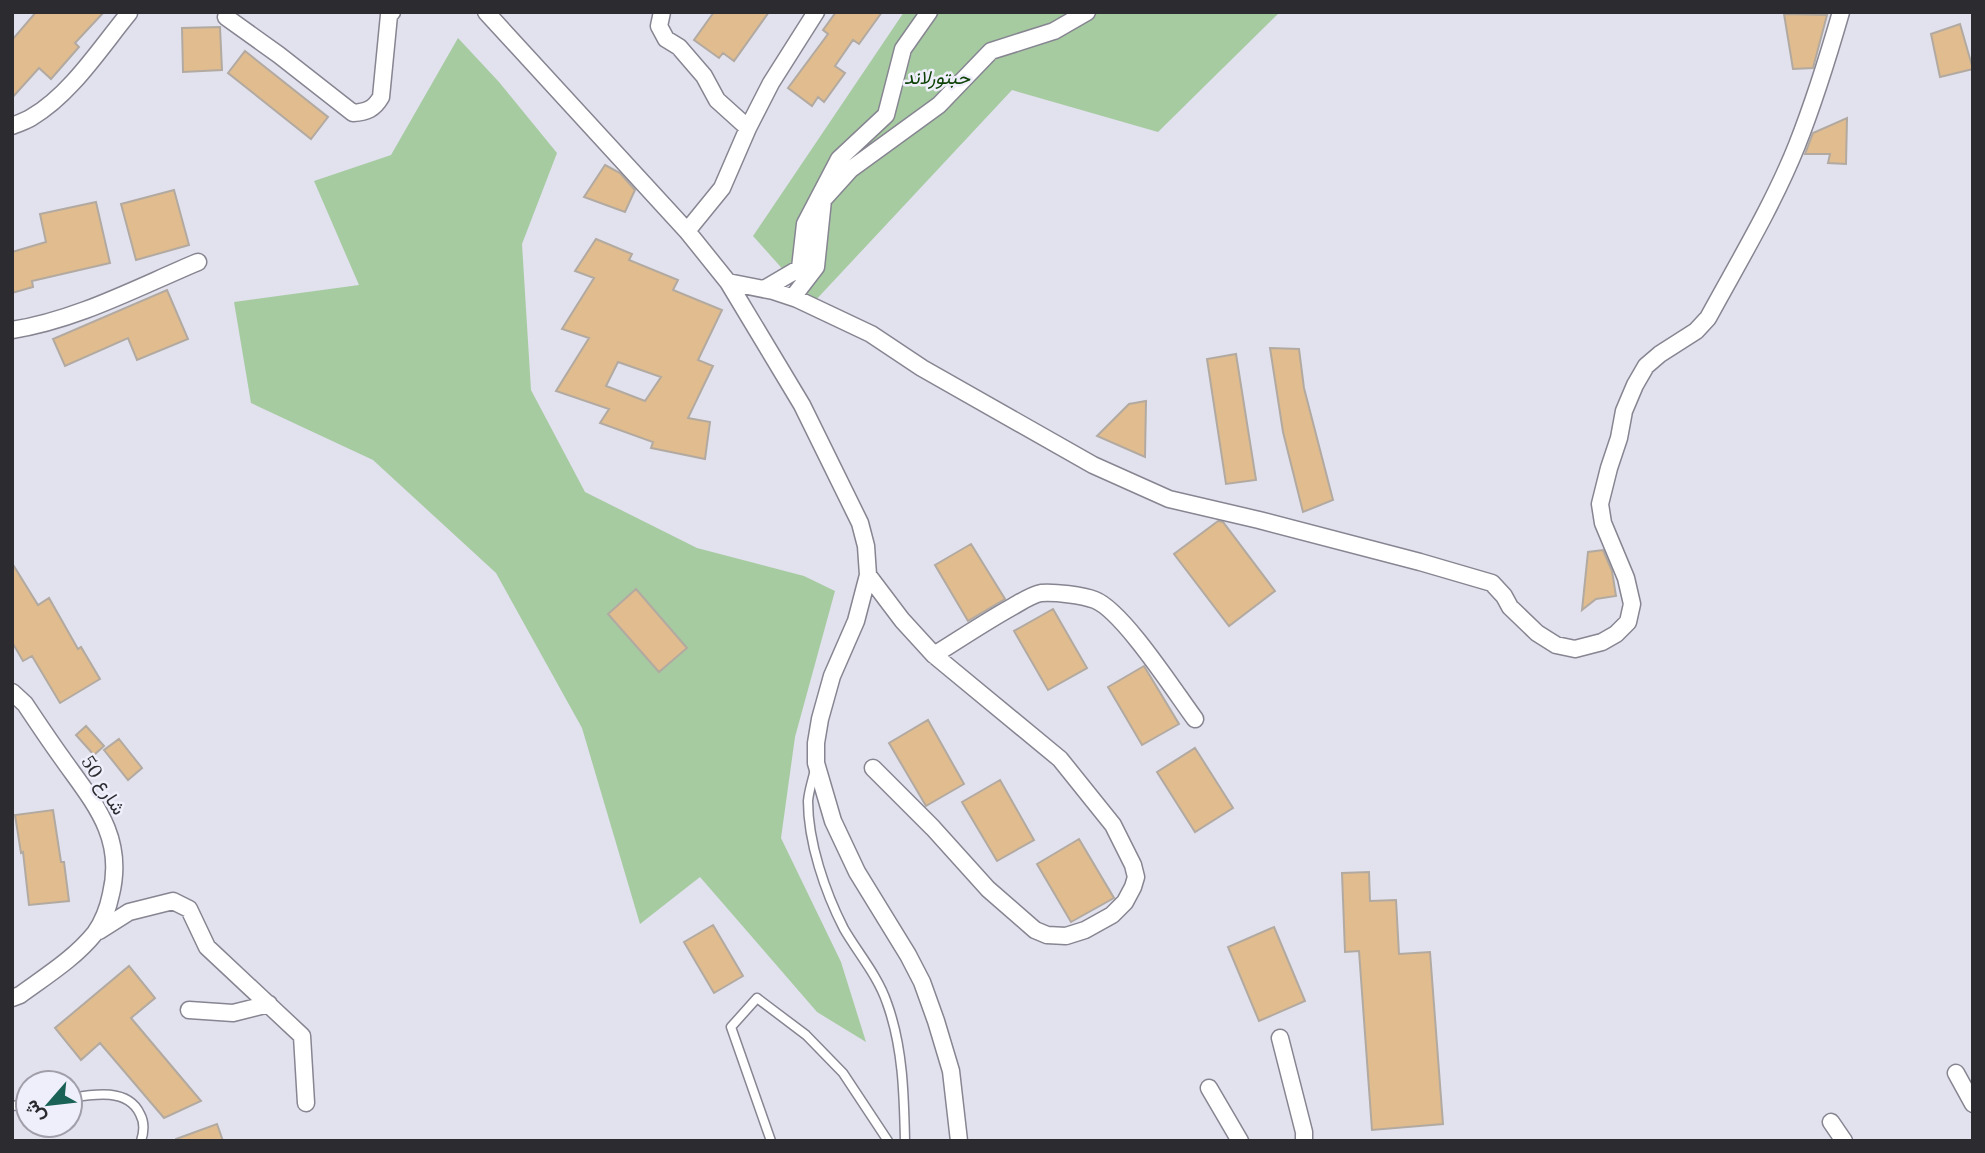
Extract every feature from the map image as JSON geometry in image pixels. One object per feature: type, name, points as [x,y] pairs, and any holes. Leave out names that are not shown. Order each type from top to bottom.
[{"type":"street","points":[[12,126],[32,118],[50,104],[75,79],[128,12]]},
{"type":"street","points":[[226,17],[354,113],[375,108],[381,97],[389,15],[392,12]]},
{"type":"street","points":[[662,12],[659,26],[666,39],[679,47],[704,76],[717,100],[748,128]]},
{"type":"street","points":[[687,231],[723,188],[748,128],[771,83],[816,12]]},
{"type":"street","points":[[764,289],[800,268],[805,224],[839,159],[886,115],[903,49],[929,12]]},
{"type":"street","points":[[793,298],[816,267],[823,200],[851,169],[939,105],[991,51],[1054,32],[1087,12]]},
{"type":"street","points":[[728,282],[793,298],[871,334],[922,368],[1093,465],[1169,499],[1259,520],[1492,583],[1510,607],[1538,633],[1556,646],[1575,649],[1602,642],[1616,634],[1628,622],[1632,604],[1626,578],[1603,523],[1600,504],[1624,411],[1646,366],[1696,331],[1709,318],[1766,210],[1796,146],[1825,68],[1841,12]]},
{"type":"street","points":[[482,13],[687,231],[728,282],[802,405],[860,523],[869,575],[856,621],[832,676],[820,719],[816,763],[833,821],[857,872],[922,982],[951,1071],[959,1141]]},
{"type":"street","points":[[12,330],[48,323],[95,306],[198,262]]},
{"type":"street","points":[[869,575],[896,612],[934,655],[1060,759],[1113,825],[1127,850],[1136,877],[1133,887],[1125,902],[1112,915],[1086,930],[1066,936],[1046,935],[1035,930],[988,889],[933,828],[873,768]]},
{"type":"street","points":[[934,655],[986,622],[1041,593],[1074,595],[1095,600],[1107,607],[1127,628],[1195,719]]},
{"type":"street","name":"شارع 50","points":[[12,692],[25,704],[82,785],[108,828],[116,859],[106,915],[93,934],[71,957],[20,995],[12,998]]},
{"type":"street","points":[[93,934],[129,912],[173,901],[189,909],[207,947],[302,1036],[306,1103]]},
{"type":"street","points":[[189,1010],[233,1013],[269,1004]]},
{"type":"street","points":[[1280,1038],[1304,1141]]},
{"type":"street","points":[[1956,1073],[1973,1104]]},
{"type":"street","points":[[1209,1088],[1240,1141]]},
{"type":"street","points":[[1831,1122],[1844,1141]]},
{"type":"lane","points":[[816,763],[808,800],[814,850],[844,928],[887,1002],[904,1087],[905,1141]]},
{"type":"lane","points":[[771,1141],[731,1027],[757,998],[806,1035],[843,1073],[888,1141]]},
{"type":"lane","points":[[84,1097],[118,1096],[130,1101],[144,1121],[141,1141]]},
{"type":"green space","name":"حبتورلاند","points":[[904,12],[1280,12],[1158,132],[1012,90],[813,303],[753,236]]},
{"type":"green space","points":[[458,38],[499,82],[557,153],[522,244],[531,390],[585,492],[697,548],[804,576],[835,591],[795,737],[781,838],[841,962],[866,1042],[817,1012],[700,877],[640,924],[582,728],[496,573],[373,460],[251,403],[234,302],[359,285],[314,181],[391,155]]},
{"type":"building","points":[[36,12],[104,12],[75,43],[79,47],[51,79],[39,68],[12,98],[12,40]]},
{"type":"building","points":[[714,12],[769,12],[734,61],[723,53],[719,58],[694,40]]},
{"type":"building","points":[[836,12],[882,12],[859,44],[853,40],[835,66],[845,73],[824,102],[818,97],[812,106],[788,88],[828,34],[823,30]]},
{"type":"building","points":[[1784,14],[1827,15],[1813,68],[1793,69]]},
{"type":"building","points":[[1960,24],[1973,69],[1940,77],[1931,34]]},
{"type":"building","points":[[220,27],[222,70],[183,72],[182,28]]},
{"type":"building","points":[[245,51],[328,117],[311,139],[228,73]]},
{"type":"building","points":[[1847,118],[1846,164],[1828,163],[1830,154],[1805,154],[1813,133]]},
{"type":"building","points":[[605,165],[620,173],[635,190],[625,212],[584,197]]},
{"type":"building","points":[[174,190],[189,245],[136,260],[121,204]]},
{"type":"building","points":[[96,202],[110,263],[32,281],[33,287],[12,293],[12,252],[46,242],[40,214]]},
{"type":"building","points":[[596,239],[632,254],[629,260],[678,280],[673,290],[722,310],[698,360],[713,366],[688,418],[710,422],[705,459],[651,448],[653,442],[600,423],[609,409],[556,391],[589,338],[562,329],[594,278],[575,271]],"holes":[[[618,362],[661,377],[645,401],[606,386]]]},
{"type":"building","points":[[167,290],[188,339],[137,360],[128,338],[65,366],[53,339]]},
{"type":"building","points":[[1270,348],[1299,349],[1304,388],[1333,500],[1303,512],[1283,432]]},
{"type":"building","points":[[1236,354],[1256,480],[1226,484],[1207,359]]},
{"type":"building","points":[[1146,401],[1145,457],[1097,436],[1129,404]]},
{"type":"building","points":[[1218,521],[1223,522],[1275,591],[1229,626],[1174,554]]},
{"type":"building","points":[[971,544],[1005,599],[968,621],[935,565]]},
{"type":"building","points":[[1603,550],[1612,571],[1616,596],[1596,599],[1582,610],[1588,552]]},
{"type":"building","points":[[12,563],[38,605],[49,598],[78,649],[81,647],[100,679],[60,703],[32,656],[23,661],[12,642]]},
{"type":"building","points":[[636,589],[687,648],[659,672],[608,614]]},
{"type":"building","points":[[1053,609],[1087,668],[1048,690],[1014,631]]},
{"type":"building","points":[[1144,666],[1179,724],[1142,745],[1108,687]]},
{"type":"building","points":[[928,720],[964,784],[926,806],[889,743]]},
{"type":"building","points":[[86,726],[104,746],[94,755],[76,735]]},
{"type":"building","points":[[119,739],[142,768],[128,780],[104,750]]},
{"type":"building","points":[[1195,748],[1233,808],[1195,832],[1157,772]]},
{"type":"building","points":[[1000,780],[1034,840],[997,861],[962,802]]},
{"type":"building","points":[[53,810],[69,901],[29,905],[23,852],[21,853],[15,815]]},
{"type":"building","points":[[1079,839],[1114,898],[1071,922],[1037,864]]},
{"type":"building","points":[[1369,872],[1370,901],[1396,900],[1399,954],[1430,952],[1443,1124],[1372,1130],[1359,951],[1345,952],[1342,873]]},
{"type":"building","points":[[713,925],[743,976],[714,993],[684,942]]},
{"type":"building","points":[[1274,927],[1305,1001],[1259,1021],[1228,947]]},
{"type":"building","points":[[129,966],[155,998],[131,1018],[201,1101],[164,1118],[100,1043],[81,1060],[55,1028]]},
{"type":"building","points":[[217,1124],[223,1141],[176,1141],[176,1139]]}]
